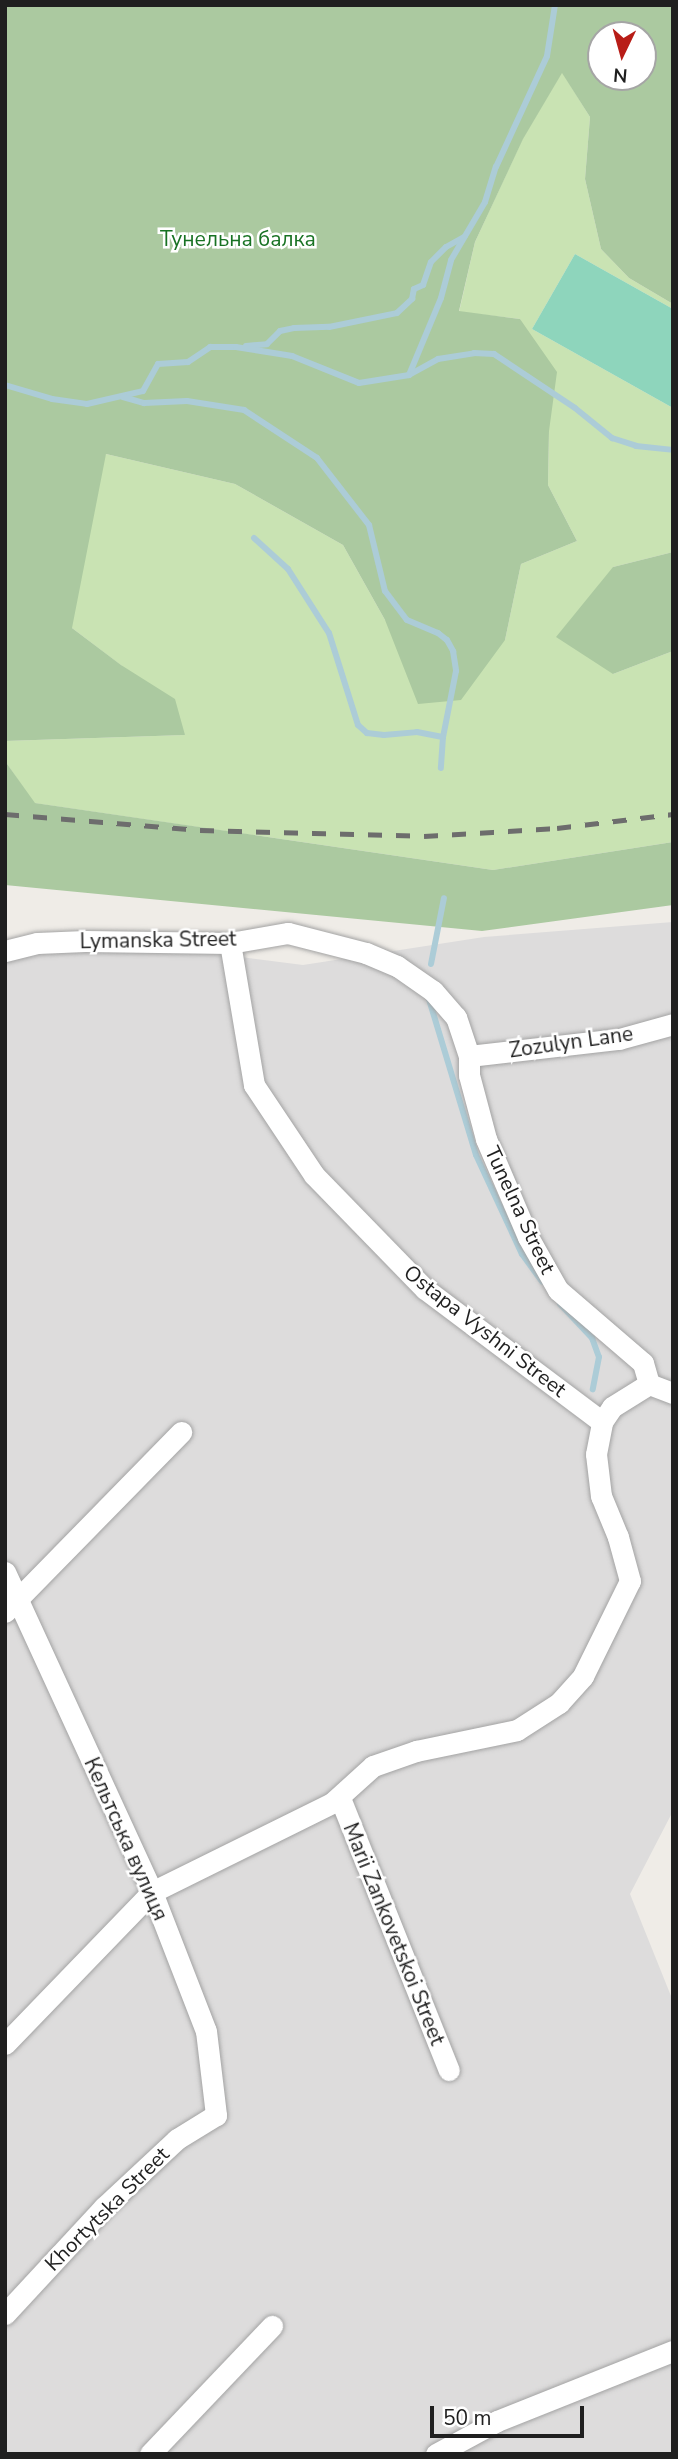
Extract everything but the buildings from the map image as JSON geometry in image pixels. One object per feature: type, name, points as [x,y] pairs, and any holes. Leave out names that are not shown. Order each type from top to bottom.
[{"type":"street","name":"Lymanska Street","points":[[5,951],[37,943],[85,941],[230,943],[288,933],[366,953],[397,965],[433,991],[456,1017],[469,1056]]},
{"type":"street","name":"Ostapa Vyshni Street","points":[[230,943],[254,1085],[314,1175],[425,1289],[602,1422]]},
{"type":"street","name":"Zozulyn Lane","points":[[469,1056],[618,1039],[673,1024]]},
{"type":"street","name":"Tunelna Street","points":[[469,1056],[469,1075],[486,1139],[534,1248],[558,1290],[643,1363],[649,1384]]},
{"type":"street","points":[[602,1422],[612,1407],[649,1384],[673,1393]]},
{"type":"street","name":"Marii Zankovetskoi Street","points":[[5,2044],[152,1892],[340,1798],[373,1766],[416,1751],[517,1730],[559,1703],[583,1676],[630,1581],[618,1537],[601,1496],[596,1454],[602,1422]]},
{"type":"street","points":[[11,1606],[181,1432]]},
{"type":"street","name":"Кельтська вулиця","points":[[5,1572],[11,1606],[152,1892],[206,2031],[216,2115]]},
{"type":"street","name":"Marii Zankovetskoi Street","points":[[340,1798],[449,2070]]},
{"type":"street","name":"Khortytska Street","points":[[5,2314],[104,2207],[177,2138],[216,2115]]},
{"type":"street","points":[[150,2454],[272,2326]]},
{"type":"street","points":[[436,2454],[497,2421],[673,2351]]},
{"type":"shaded area","points":[[673,922],[673,1811],[630,1894],[673,2001],[673,2454],[5,2454],[5,956],[72,935],[303,965],[484,937]]},
{"type":"green space","name":"Тунельна балка","points":[[5,5],[673,5],[673,304],[629,278],[601,249],[585,179],[590,117],[562,73],[523,139],[475,242],[459,311],[520,319],[557,372],[549,431],[548,485],[577,541],[521,564],[505,640],[461,700],[418,704],[385,620],[343,545],[235,484],[106,454],[72,628],[121,665],[175,699],[185,735],[5,741]]},
{"type":"green space","points":[[562,72],[590,117],[585,179],[601,249],[629,278],[673,304],[673,309],[575,254],[532,329],[673,408],[673,552],[613,567],[613,674],[673,651],[673,842],[493,870],[34,803],[5,761],[5,741],[185,735],[122,666],[72,628],[5,630],[106,454],[235,484],[343,545],[385,620],[505,640],[521,564],[577,541],[548,485],[549,431],[520,319],[459,312],[475,242],[523,138]]},
{"type":"green space","points":[[575,254],[673,309],[673,408],[532,329]]},
{"type":"green space","points":[[673,552],[673,651],[613,674],[556,637],[613,567]]},
{"type":"green space","points":[[5,761],[35,803],[493,870],[673,842],[673,905],[482,931],[5,885]]},
{"type":"waterway","points":[[409,375],[441,298],[451,260],[485,202],[496,167],[547,56],[555,5]]},
{"type":"waterway","points":[[246,346],[267,344],[280,331],[329,327],[397,313],[412,299],[414,289],[423,285],[431,262],[446,247],[464,237]]},
{"type":"waterway","points":[[5,385],[52,399],[87,404],[143,391],[158,364],[188,362],[210,347],[236,347],[292,356],[359,383],[409,375],[438,359],[474,353],[494,354],[575,408],[612,438],[636,446],[673,450]]},
{"type":"waterway","points":[[123,397],[144,403],[187,401],[244,410],[317,458],[369,525],[385,591],[407,620],[438,633],[447,640],[453,651],[456,671],[443,737],[441,768]]},
{"type":"waterway","points":[[254,538],[288,569],[329,633],[358,725],[367,733],[384,735],[417,732],[443,737]]},
{"type":"waterway","points":[[431,964],[444,898]]},
{"type":"waterway","points":[[428,996],[476,1155],[522,1254],[542,1282]]},
{"type":"waterway","points":[[560,1304],[592,1338],[599,1357],[593,1389]]},
{"type":"railway","points":[[5,814],[200,830],[424,836],[557,828],[673,814]]}]
